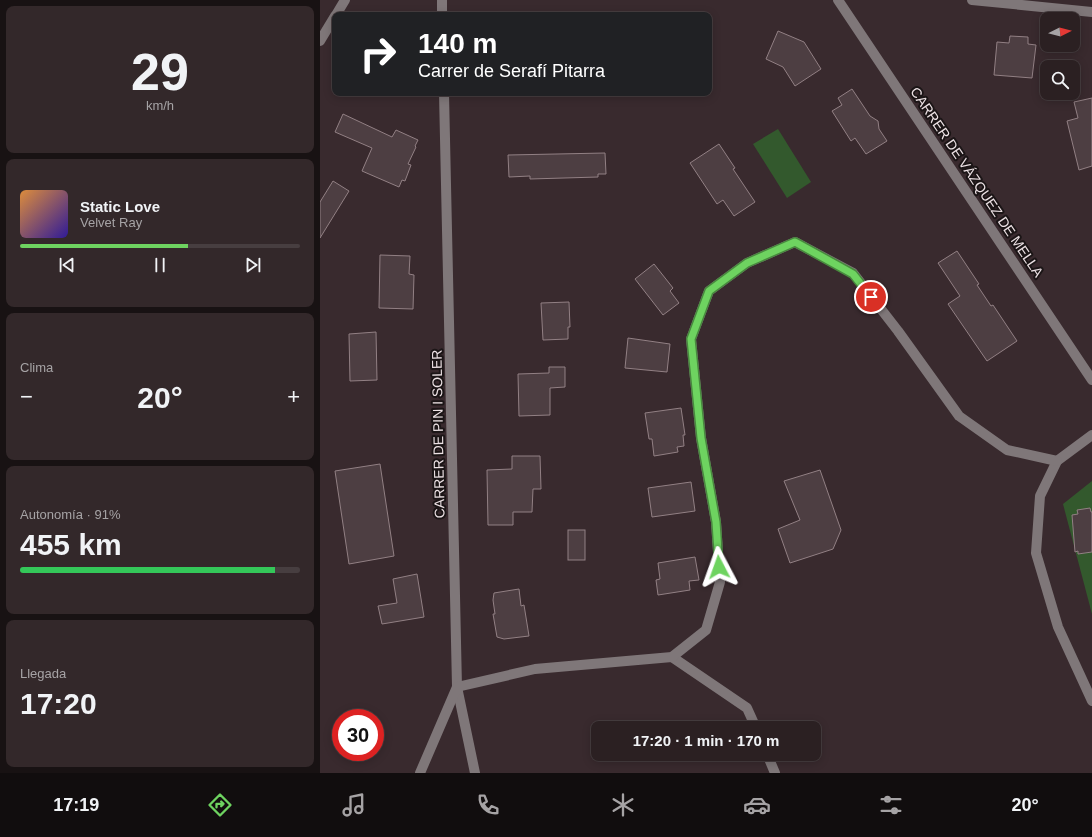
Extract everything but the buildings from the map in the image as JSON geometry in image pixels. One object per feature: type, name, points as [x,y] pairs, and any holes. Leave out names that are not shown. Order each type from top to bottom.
[{"type":"street","points":[[337,12],[344,0]]},
{"type":"street","points":[[442,0],[442,12]]},
{"type":"street","name":"CARRER DE VÁZQUEZ DE MELLA","points":[[838,0],[1092,380]]},
{"type":"street","points":[[972,0],[1092,12]]},
{"type":"street","points":[[320,41],[332,20]]},
{"type":"street","name":"CARRER DE PIN I SOLER","points":[[444,96],[458,687],[475,773]]},
{"type":"street","points":[[420,773],[458,687],[535,670],[672,657],[706,630],[720,582],[716,522],[701,438],[691,339],[709,291],[747,263],[795,242],[853,274],[898,331],[959,416],[1007,450],[1057,461]]},
{"type":"street","points":[[1092,435],[1057,461],[1040,496],[1036,553],[1058,627],[1092,701]]},
{"type":"street","points":[[672,657],[747,708],[753,721]]},
{"type":"street","points":[[770,761],[775,773]]},
{"type":"green space","points":[[778,129],[811,182],[787,198],[753,144]]},
{"type":"green space","points":[[1092,481],[1092,614],[1063,504]]},
{"type":"route","points":[[719,567],[716,522],[701,438],[691,339],[709,291],[747,263],[795,242],[853,274],[871,297]]}]
